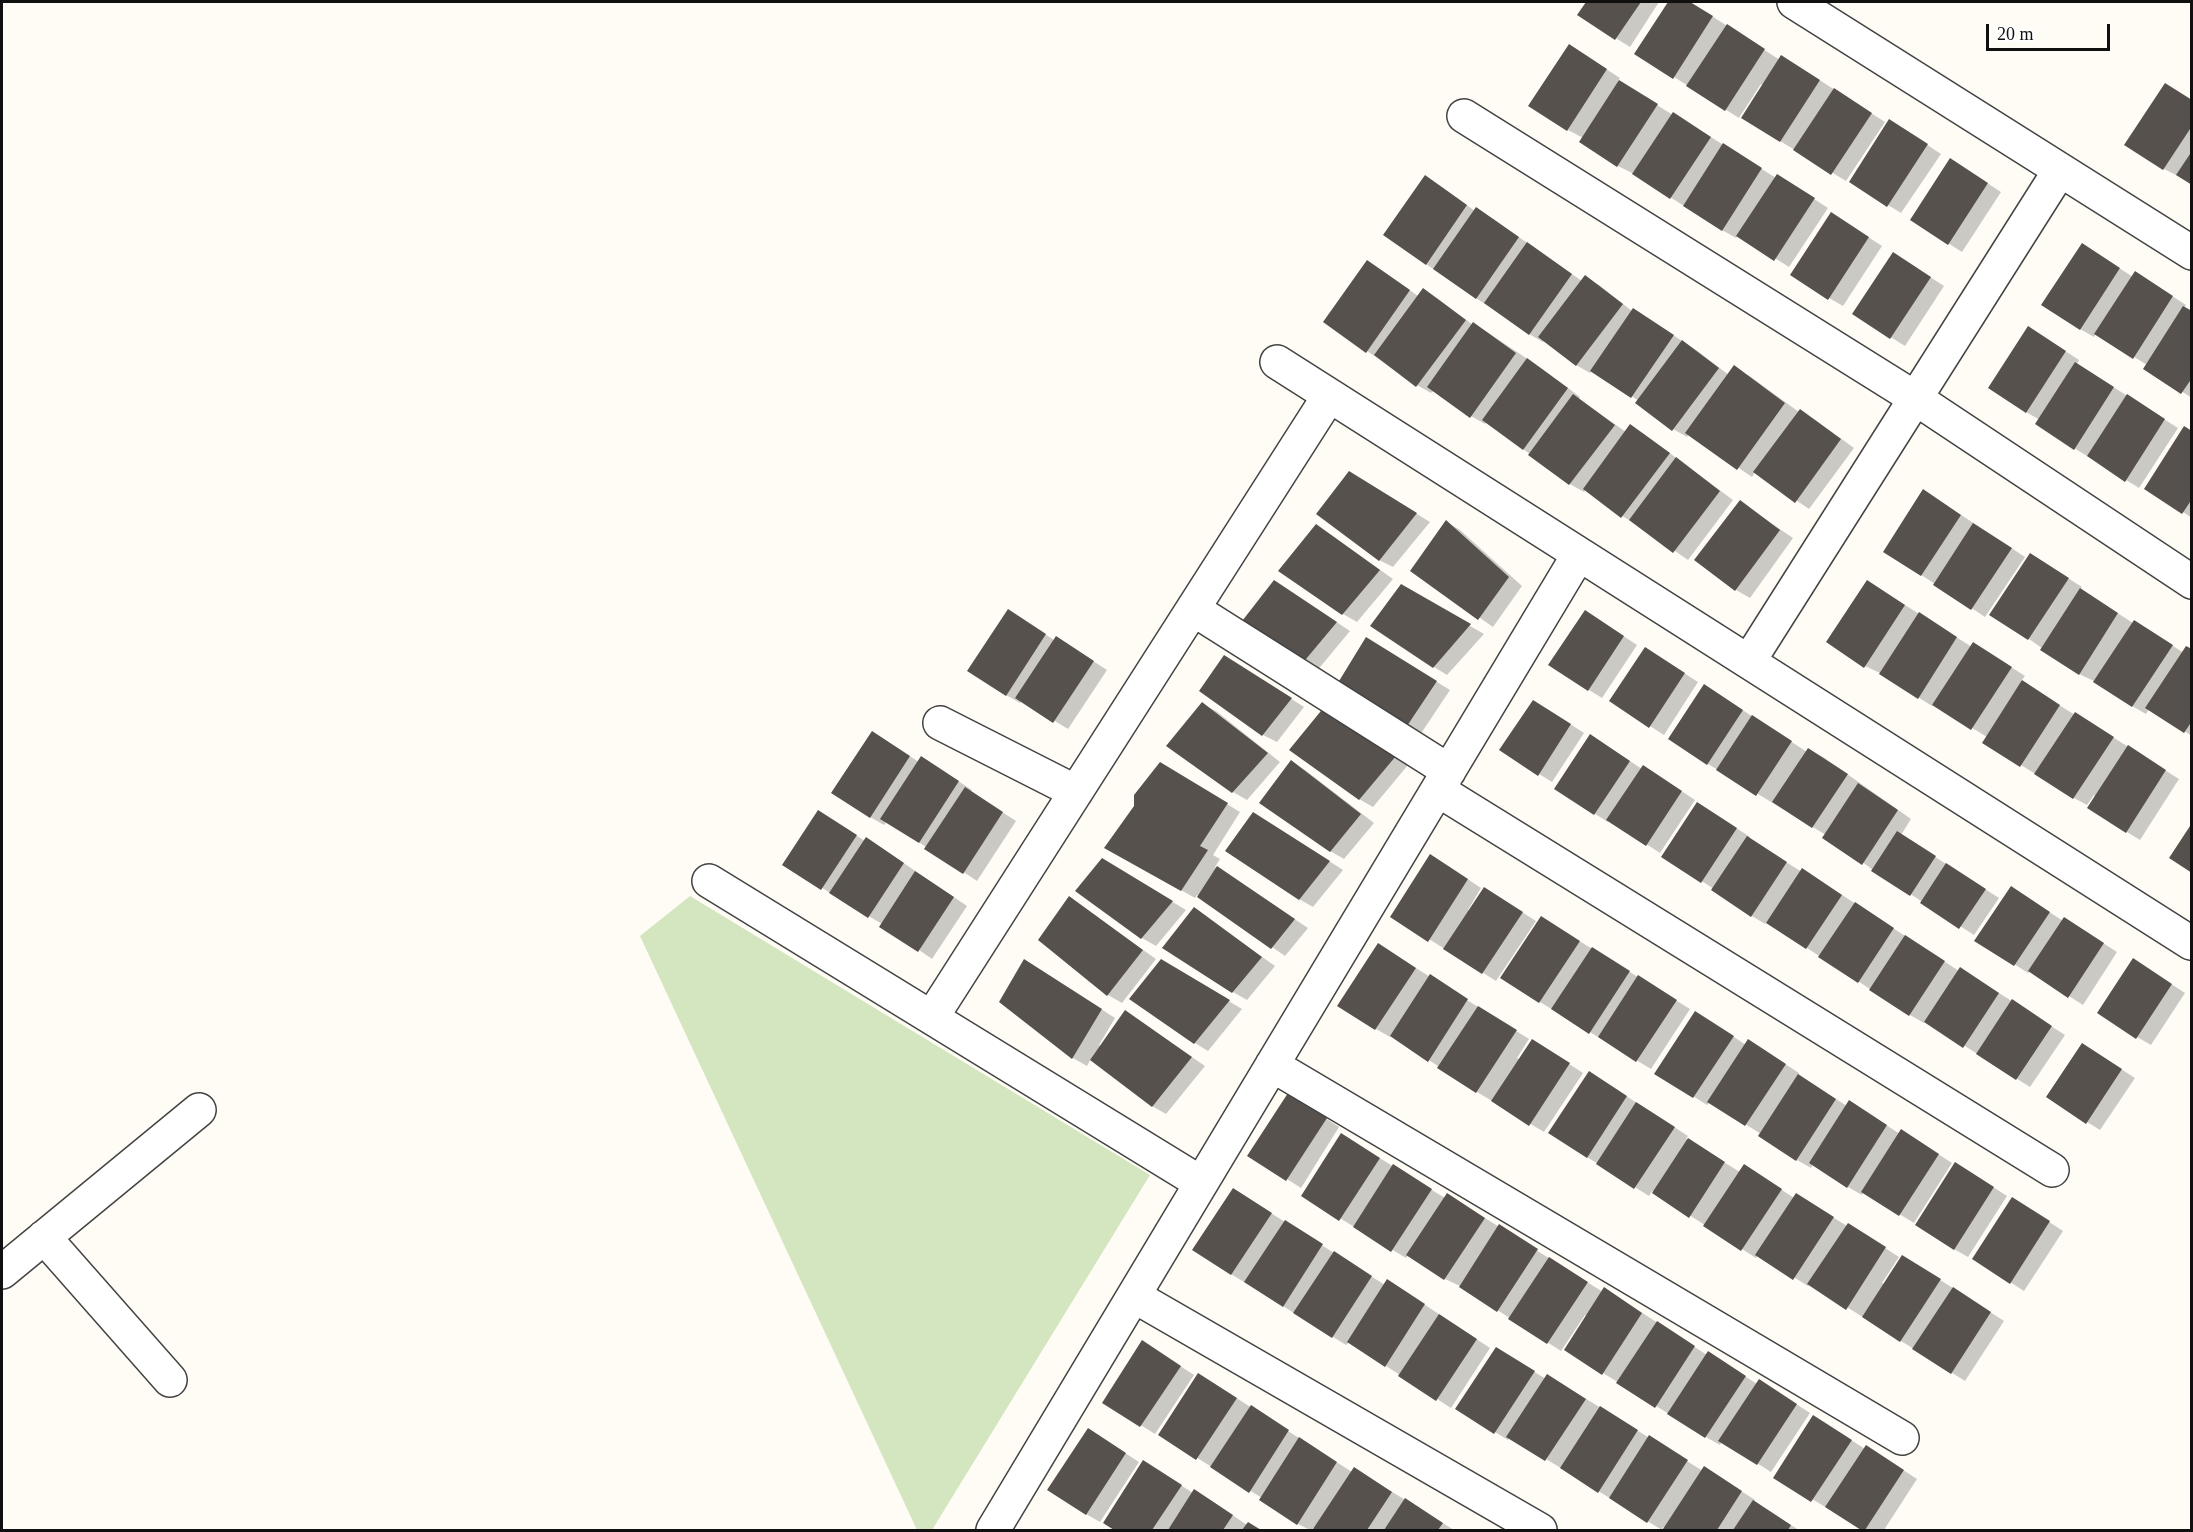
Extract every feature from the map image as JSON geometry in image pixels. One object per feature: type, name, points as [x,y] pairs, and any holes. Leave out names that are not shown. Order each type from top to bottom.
[{"type":"street","points":[[1794,2],[2192,253]]},
{"type":"street","points":[[1464,116],[1915,398],[2192,582]]},
{"type":"street","points":[[1749,661],[2060,170]]},
{"type":"street","points":[[1277,362],[2191,943]]},
{"type":"street","points":[[932,1017],[1329,396]]},
{"type":"street","points":[[1001,1528],[1201,1183],[1579,554]]},
{"type":"street","points":[[1193,609],[1443,781],[2052,1170]]},
{"type":"street","points":[[940,723],[1076,792]]},
{"type":"street","points":[[709,881],[1201,1183]]},
{"type":"street","points":[[1272,1065],[1902,1438]]},
{"type":"street","points":[[2,1272],[199,1110]]},
{"type":"street","points":[[44,1237],[170,1380]]},
{"type":"street","points":[[1134,1296],[1540,1530]]},
{"type":"green space","points":[[690,896],[1150,1175],[932,1530],[917,1530],[640,936]]},
{"type":"building","points":[[1586,2],[1641,2],[1615,40],[1577,15]]},
{"type":"building","points":[[1668,2],[1690,2],[1713,16],[1673,79],[1634,54]]},
{"type":"building","points":[[1727,24],[1765,49],[1725,111],[1686,86]]},
{"type":"building","points":[[1569,44],[1607,69],[1567,131],[1528,106]]},
{"type":"building","points":[[1781,55],[1820,80],[1780,142],[1741,118]]},
{"type":"building","points":[[1619,80],[1658,104],[1617,167],[1579,142]]},
{"type":"building","points":[[2165,83],[2192,100],[2192,126],[2163,170],[2124,145]]},
{"type":"building","points":[[1834,88],[1872,113],[1831,175],[1793,150]]},
{"type":"building","points":[[1673,112],[1711,137],[1670,199],[1632,174]]},
{"type":"building","points":[[1889,119],[1928,144],[1887,207],[1849,182]]},
{"type":"building","points":[[1723,143],[1762,168],[1722,231],[1683,206]]},
{"type":"building","points":[[2192,151],[2192,185],[2176,175]]},
{"type":"building","points":[[1950,158],[1988,183],[1948,245],[1910,220]]},
{"type":"building","points":[[1777,174],[1815,198],[1774,261],[1736,236]]},
{"type":"building","points":[[1425,175],[1467,205],[1426,265],[1383,235]]},
{"type":"building","points":[[1476,207],[1519,237],[1476,299],[1433,269]]},
{"type":"building","points":[[1831,212],[1869,237],[1828,300],[1790,275]]},
{"type":"building","points":[[1527,242],[1572,274],[1529,335],[1484,303]]},
{"type":"building","points":[[2082,243],[2120,268],[2080,330],[2041,305]]},
{"type":"building","points":[[1893,252],[1931,277],[1890,339],[1852,314]]},
{"type":"building","points":[[1367,260],[1410,290],[1366,353],[1323,322]]},
{"type":"building","points":[[2135,271],[2173,296],[2133,359],[2094,334]]},
{"type":"building","points":[[1585,275],[1623,304],[1576,366],[1538,337]]},
{"type":"building","points":[[1423,288],[1466,320],[1416,387],[1374,355]]},
{"type":"building","points":[[2183,306],[2192,311],[2192,378],[2181,394],[2143,369]]},
{"type":"building","points":[[1633,308],[1674,335],[1631,398],[1590,371]]},
{"type":"building","points":[[1473,322],[1516,353],[1470,418],[1427,387]]},
{"type":"building","points":[[2028,326],[2066,351],[2026,413],[1988,388]]},
{"type":"building","points":[[1682,340],[1719,368],[1672,431],[1635,403]]},
{"type":"building","points":[[1527,358],[1568,388],[1523,450],[1482,420]]},
{"type":"building","points":[[2075,362],[2114,387],[2074,450],[2035,424]]},
{"type":"building","points":[[1734,365],[1785,403],[1737,470],[1685,433]]},
{"type":"building","points":[[1573,394],[1615,425],[1569,485],[1528,455]]},
{"type":"building","points":[[2127,394],[2165,419],[2125,482],[2087,456]]},
{"type":"building","points":[[1800,409],[1841,439],[1795,503],[1753,472]]},
{"type":"building","points":[[1630,424],[1670,453],[1621,518],[1583,489]]},
{"type":"building","points":[[2184,426],[2192,431],[2192,499],[2182,514],[2144,489]]},
{"type":"building","points":[[1676,457],[1720,491],[1673,553],[1629,520]]},
{"type":"building","points":[[1349,471],[1417,513],[1379,561],[1316,514]]},
{"type":"building","points":[[1923,489],[1961,515],[1921,576],[1883,552]]},
{"type":"building","points":[[1740,500],[1780,530],[1735,591],[1694,560]]},
{"type":"building","points":[[1446,520],[1509,577],[1478,620],[1410,571]]},
{"type":"building","points":[[1973,523],[2012,548],[1971,610],[1933,585]]},
{"type":"building","points":[[1316,524],[1380,570],[1342,615],[1278,571]]},
{"type":"building","points":[[2030,553],[2069,578],[2028,640],[1989,615]]},
{"type":"building","points":[[1274,580],[1337,622],[1301,665],[1239,625]]},
{"type":"building","points":[[1867,580],[1905,605],[1864,668],[1826,642]]},
{"type":"building","points":[[1401,584],[1471,624],[1433,668],[1370,626]]},
{"type":"building","points":[[2080,588],[2118,613],[2079,675],[2040,650]]},
{"type":"building","points":[[1008,609],[1046,634],[1006,696],[967,671]]},
{"type":"building","points":[[1585,610],[1624,636],[1588,691],[1548,665]]},
{"type":"building","points":[[1919,612],[1957,637],[1918,699],[1879,674]]},
{"type":"building","points":[[2134,620],[2173,645],[2132,707],[2093,682]]},
{"type":"building","points":[[1056,636],[1094,661],[1053,723],[1015,698]]},
{"type":"building","points":[[1366,637],[1437,681],[1405,729],[1336,686]]},
{"type":"building","points":[[1973,642],[2012,667],[1971,730],[1932,705]]},
{"type":"building","points":[[2186,646],[2192,649],[2192,721],[2184,733],[2145,708]]},
{"type":"building","points":[[1645,647],[1685,673],[1649,728],[1609,701]]},
{"type":"building","points":[[1224,655],[1292,698],[1262,736],[1199,691]]},
{"type":"building","points":[[2022,680],[2060,705],[2020,767],[1982,743]]},
{"type":"building","points":[[1704,684],[1743,710],[1707,765],[1668,739]]},
{"type":"building","points":[[1533,700],[1571,724],[1538,776],[1499,750]]},
{"type":"building","points":[[1202,702],[1268,753],[1232,793],[1166,746]]},
{"type":"building","points":[[1325,706],[1396,756],[1359,800],[1289,750]]},
{"type":"building","points":[[2075,712],[2114,737],[2073,799],[2034,774]]},
{"type":"building","points":[[1752,715],[1792,741],[1756,796],[1716,770]]},
{"type":"building","points":[[872,731],[910,756],[870,818],[831,793]]},
{"type":"building","points":[[1590,734],[1630,761],[1594,815],[1554,789]]},
{"type":"building","points":[[2128,745],[2166,770],[2126,833],[2087,808]]},
{"type":"building","points":[[1808,748],[1848,774],[1812,828],[1772,802]]},
{"type":"building","points":[[921,756],[959,781],[919,843],[880,819]]},
{"type":"building","points":[[1291,760],[1361,814],[1330,852],[1259,803]]},
{"type":"building","points":[[1160,762],[1228,803],[1200,846],[1208,850],[1181,891],[1104,848],[1134,806],[1134,795]]},
{"type":"building","points":[[1643,765],[1682,791],[1646,846],[1606,820]]},
{"type":"building","points":[[1858,783],[1898,810],[1862,865],[1822,838]]},
{"type":"building","points":[[965,787],[1003,812],[963,874],[924,849]]},
{"type":"building","points":[[1697,802],[1737,828],[1701,883],[1661,857]]},
{"type":"building","points":[[818,810],[857,835],[821,890],[782,865]]},
{"type":"building","points":[[1253,812],[1330,861],[1299,900],[1225,851]]},
{"type":"building","points":[[2192,823],[2192,873],[2169,858]]},
{"type":"building","points":[[1897,831],[1936,856],[1910,896],[1871,871]]},
{"type":"building","points":[[1747,836],[1787,862],[1751,917],[1711,890]]},
{"type":"building","points":[[866,837],[904,863],[868,918],[829,893]]},
{"type":"building","points":[[1430,854],[1468,879],[1428,942],[1390,917]]},
{"type":"building","points":[[1102,858],[1173,901],[1141,939],[1075,891]]},
{"type":"building","points":[[1946,863],[1986,889],[1959,929],[1920,903]]},
{"type":"building","points":[[1217,866],[1295,919],[1271,949],[1197,897]]},
{"type":"building","points":[[1802,868],[1842,895],[1806,949],[1766,923]]},
{"type":"building","points":[[915,871],[954,897],[918,952],[879,927]]},
{"type":"building","points":[[2011,886],[2050,912],[2014,966],[1974,941]]},
{"type":"building","points":[[1484,887],[1523,912],[1482,974],[1443,949]]},
{"type":"building","points":[[1069,896],[1143,950],[1107,996],[1038,940]]},
{"type":"building","points":[[1855,902],[1894,928],[1858,983],[1818,957]]},
{"type":"building","points":[[1194,907],[1262,957],[1232,993],[1162,948]]},
{"type":"building","points":[[1541,916],[1580,941],[1539,1003],[1500,978]]},
{"type":"building","points":[[2064,917],[2104,943],[2068,998],[2028,971]]},
{"type":"building","points":[[1905,935],[1945,961],[1909,1016],[1869,990]]},
{"type":"building","points":[[1378,943],[1416,968],[1375,1030],[1337,1006]]},
{"type":"building","points":[[1592,947],[1630,971],[1589,1034],[1551,1009]]},
{"type":"building","points":[[2133,958],[2172,984],[2136,1039],[2097,1013]]},
{"type":"building","points":[[1024,959],[1102,1009],[1072,1059],[999,1002]]},
{"type":"building","points":[[1161,959],[1230,1000],[1194,1044],[1129,999]]},
{"type":"building","points":[[1960,967],[1999,993],[1963,1048],[1924,1022]]},
{"type":"building","points":[[1430,974],[1468,999],[1428,1062],[1390,1036]]},
{"type":"building","points":[[1638,975],[1677,1000],[1636,1062],[1598,1037]]},
{"type":"building","points":[[2012,999],[2052,1026],[2016,1080],[1976,1054]]},
{"type":"building","points":[[1478,1006],[1517,1030],[1476,1093],[1437,1068]]},
{"type":"building","points":[[1125,1010],[1192,1057],[1152,1107],[1090,1060]]},
{"type":"building","points":[[1695,1011],[1734,1036],[1693,1098],[1654,1074]]},
{"type":"building","points":[[1532,1039],[1570,1063],[1529,1126],[1491,1101]]},
{"type":"building","points":[[1748,1039],[1786,1064],[1745,1126],[1707,1102]]},
{"type":"building","points":[[2082,1043],[2122,1069],[2086,1124],[2046,1097]]},
{"type":"building","points":[[1589,1071],[1627,1096],[1587,1158],[1548,1133]]},
{"type":"building","points":[[1798,1074],[1836,1099],[1796,1161],[1758,1136]]},
{"type":"building","points":[[1288,1093],[1327,1118],[1286,1181],[1247,1156]]},
{"type":"building","points":[[1849,1100],[1887,1125],[1847,1188],[1809,1163]]},
{"type":"building","points":[[1636,1102],[1675,1127],[1634,1189],[1596,1164]]},
{"type":"building","points":[[1901,1129],[1939,1154],[1899,1216],[1861,1192]]},
{"type":"building","points":[[1341,1133],[1380,1158],[1339,1221],[1301,1196]]},
{"type":"building","points":[[1688,1138],[1725,1162],[1689,1218],[1652,1193]]},
{"type":"building","points":[[1955,1162],[1994,1187],[1954,1250],[1915,1225]]},
{"type":"building","points":[[1393,1164],[1432,1189],[1391,1252],[1353,1227]]},
{"type":"building","points":[[1744,1164],[1782,1189],[1741,1251],[1703,1226]]},
{"type":"building","points":[[1233,1188],[1272,1213],[1231,1275],[1192,1250]]},
{"type":"building","points":[[1447,1193],[1485,1218],[1444,1280],[1406,1255]]},
{"type":"building","points":[[1796,1193],[1834,1217],[1793,1280],[1755,1255]]},
{"type":"building","points":[[2012,1197],[2050,1221],[2010,1284],[1972,1259]]},
{"type":"building","points":[[1285,1220],[1323,1244],[1283,1307],[1244,1282]]},
{"type":"building","points":[[1848,1223],[1886,1247],[1846,1310],[1807,1284]]},
{"type":"building","points":[[1499,1224],[1538,1249],[1497,1312],[1459,1287]]},
{"type":"building","points":[[1334,1251],[1372,1276],[1332,1338],[1293,1313]]},
{"type":"building","points":[[1902,1255],[1941,1279],[1900,1342],[1862,1317]]},
{"type":"building","points":[[1549,1257],[1588,1282],[1547,1344],[1508,1319]]},
{"type":"building","points":[[1387,1279],[1425,1304],[1385,1367],[1347,1342]]},
{"type":"building","points":[[1604,1287],[1642,1313],[1602,1375],[1564,1350]]},
{"type":"building","points":[[1953,1287],[1991,1312],[1951,1374],[1912,1349]]},
{"type":"building","points":[[1439,1314],[1477,1339],[1436,1401],[1398,1376]]},
{"type":"building","points":[[1657,1321],[1695,1346],[1655,1408],[1616,1383]]},
{"type":"building","points":[[1142,1340],[1181,1366],[1140,1427],[1102,1403]]},
{"type":"building","points":[[1496,1347],[1535,1371],[1494,1434],[1455,1409]]},
{"type":"building","points":[[1708,1351],[1746,1376],[1705,1438],[1667,1414]]},
{"type":"building","points":[[1198,1373],[1237,1398],[1196,1460],[1158,1435]]},
{"type":"building","points":[[1547,1374],[1586,1399],[1545,1461],[1506,1437]]},
{"type":"building","points":[[1759,1379],[1797,1404],[1757,1465],[1718,1441]]},
{"type":"building","points":[[1251,1405],[1289,1430],[1249,1493],[1210,1467]]},
{"type":"building","points":[[1600,1406],[1638,1430],[1598,1493],[1560,1468]]},
{"type":"building","points":[[1813,1415],[1852,1440],[1811,1502],[1773,1478]]},
{"type":"building","points":[[1088,1428],[1126,1453],[1086,1515],[1047,1490]]},
{"type":"building","points":[[1649,1435],[1688,1460],[1647,1523],[1609,1498]]},
{"type":"building","points":[[1299,1437],[1337,1462],[1297,1525],[1259,1500]]},
{"type":"building","points":[[1866,1445],[1904,1470],[1865,1530],[1861,1530],[1825,1507]]},
{"type":"building","points":[[1143,1460],[1182,1485],[1152,1530],[1114,1530],[1103,1523]]},
{"type":"building","points":[[1704,1466],[1742,1491],[1717,1530],[1663,1529]]},
{"type":"building","points":[[1354,1467],[1392,1492],[1367,1530],[1313,1529]]},
{"type":"building","points":[[1194,1489],[1233,1515],[1223,1530],[1168,1530]]},
{"type":"building","points":[[1405,1498],[1443,1523],[1438,1530],[1384,1530]]},
{"type":"building","points":[[1753,1500],[1791,1525],[1788,1530],[1733,1530]]},
{"type":"building","points":[[1248,1522],[1261,1530],[1242,1530]]}]
